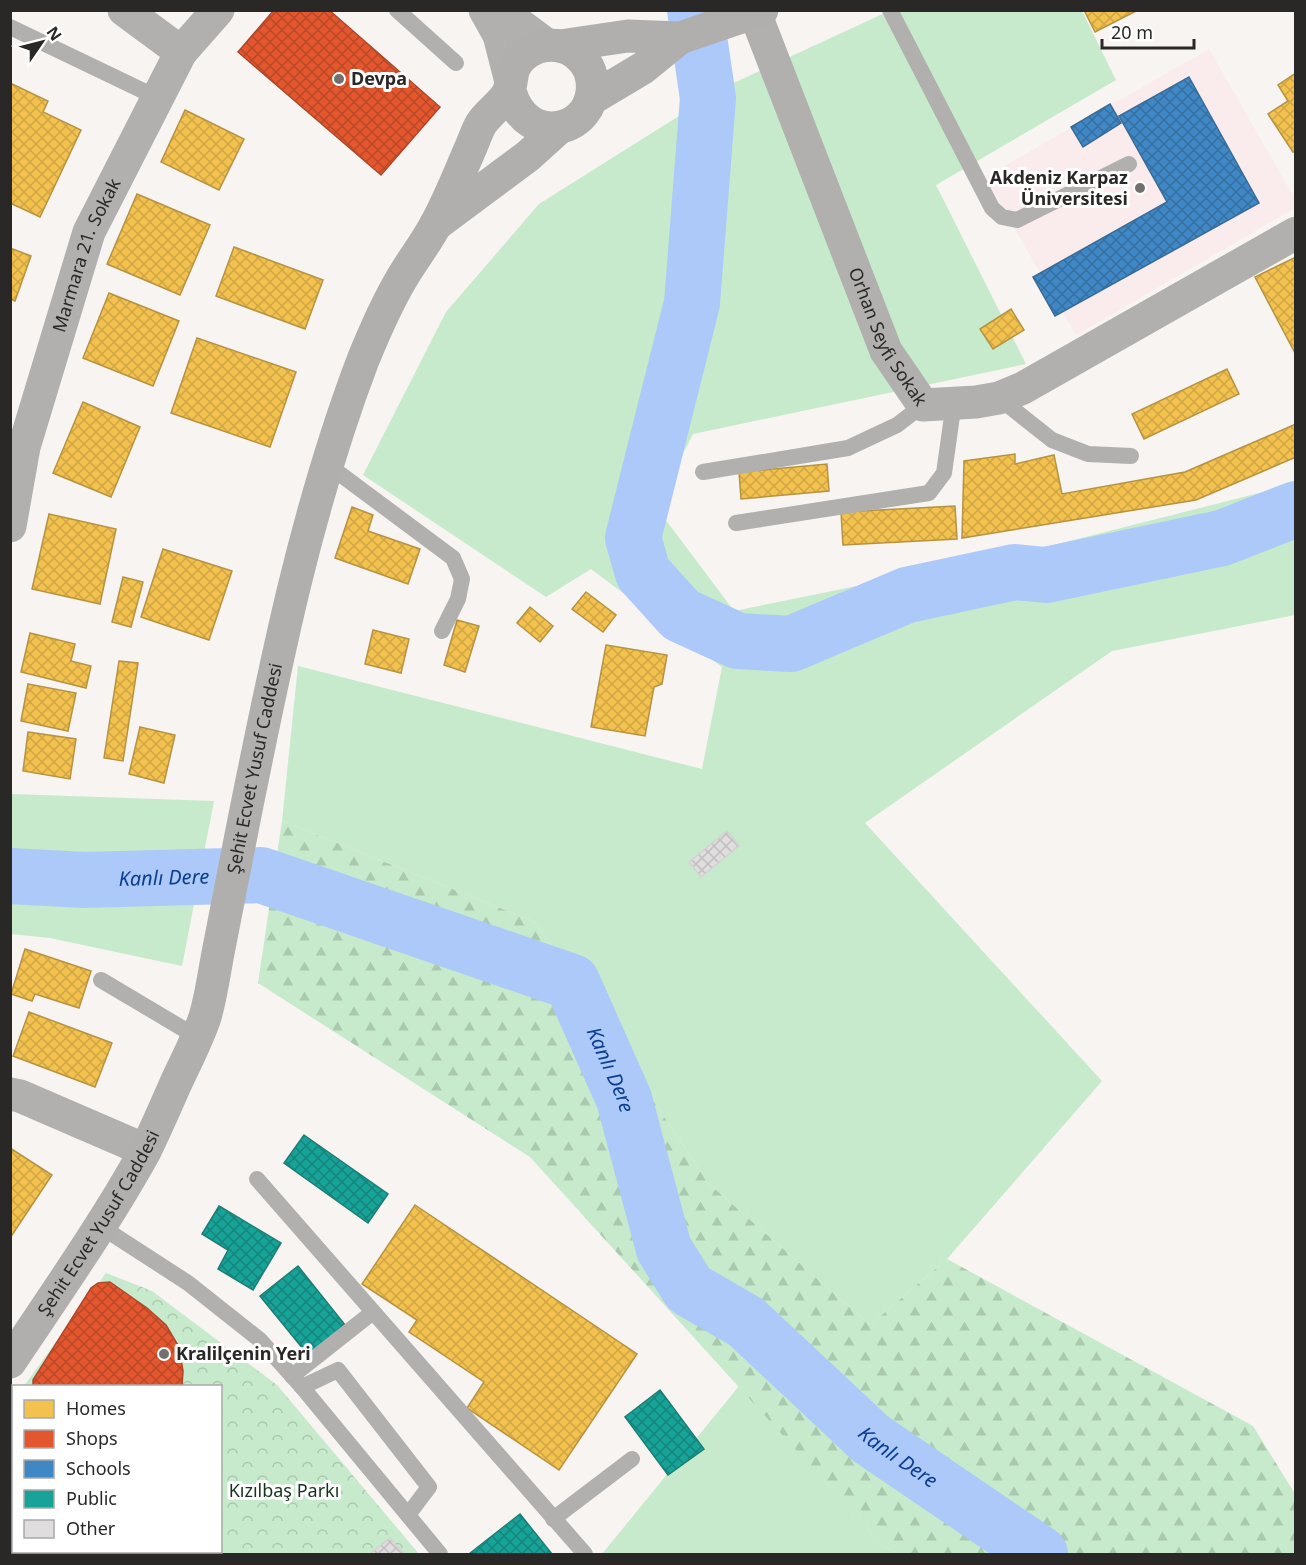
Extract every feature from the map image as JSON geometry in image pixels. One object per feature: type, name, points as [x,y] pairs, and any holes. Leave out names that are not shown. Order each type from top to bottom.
[{"type":"main road","points":[[591,99],[643,68],[680,38],[758,11]]},
{"type":"main road","points":[[436,224],[481,124],[510,84],[515,65],[523,56],[534,48],[628,36],[680,38]]},
{"type":"main road","points":[[436,224],[528,156],[559,128],[579,118],[591,99],[593,86],[590,72],[583,60],[573,51],[553,45]]},
{"type":"main road","points":[[510,84],[513,104],[521,116],[539,126],[559,128]]},
{"type":"main road","name":"Şehit Ecvet Yusuf Caddesi","points":[[10,1362],[100,1226],[145,1150],[201,1027],[296,573],[328,465],[364,357],[399,283],[436,224]]},
{"type":"street","points":[[124,10],[182,52]]},
{"type":"street","name":"Marmara 21. Sokak","points":[[10,526],[17,445],[89,232],[182,52],[218,10]]},
{"type":"street","points":[[485,10],[499,35],[510,84]]},
{"type":"street","points":[[500,10],[553,45]]},
{"type":"street","name":"Orhan Seyfi Sokak","points":[[758,11],[886,351],[938,403],[976,402],[999,398],[1023,388],[1296,233]]},
{"type":"street","points":[[10,1094],[21,1096],[145,1150]]},
{"type":"lane","points":[[396,10],[456,63]]},
{"type":"lane","points":[[890,10],[992,208],[1002,217],[1017,220],[1129,164]]},
{"type":"lane","points":[[10,27],[158,98]]},
{"type":"lane","points":[[999,398],[1052,440],[1088,454],[1131,456]]},
{"type":"lane","points":[[703,472],[848,448],[938,403],[944,473],[929,493],[736,523]]},
{"type":"lane","points":[[328,465],[453,558],[462,579],[458,599],[442,632]]},
{"type":"lane","points":[[101,980],[201,1027]]},
{"type":"lane","points":[[257,1179],[585,1554]]},
{"type":"lane","points":[[100,1226],[188,1283],[260,1340],[297,1381],[440,1554]]},
{"type":"lane","points":[[297,1381],[373,1312]]},
{"type":"lane","points":[[297,1381],[338,1370],[429,1487],[408,1515]]},
{"type":"lane","points":[[553,1519],[632,1459]]},
{"type":"shaded area","name":"Akdeniz Karpaz Üniversitesi","points":[[1209,49],[1295,199],[1295,208],[1076,335],[985,177]]},
{"type":"green space","points":[[889,11],[1082,11],[1116,80],[936,185],[1026,364],[693,434],[656,507],[734,611],[1034,550],[1295,484],[1295,615],[1112,651],[865,823],[1102,1081],[947,1259],[870,1325],[708,1183],[535,922],[282,821],[298,666],[702,769],[722,667],[591,569],[546,597],[363,475],[446,312],[539,204],[725,87]]},
{"type":"green space","points":[[11,794],[214,801],[182,966],[50,938],[11,934]]},
{"type":"green space","points":[[282,821],[535,922],[708,1183],[870,1325],[947,1259],[1253,1426],[1295,1494],[1295,1554],[900,1554],[884,1547],[530,1157],[258,983]]},
{"type":"green space","name":"Kızılbaş Parkı","points":[[106,1273],[152,1291],[277,1385],[419,1554],[11,1554],[10,1405],[12,1402],[12,1553],[222,1553],[222,1385],[25,1385]]},
{"type":"green space","points":[[739,1386],[884,1547],[900,1554],[602,1554]]},
{"type":"building: Homes","points":[[1084,10],[1138,10],[1095,32]]},
{"type":"building: Homes","points":[[1296,73],[1296,151],[1293,152],[1268,114],[1288,101],[1278,85]]},
{"type":"building: Homes","points":[[10,83],[48,101],[43,112],[81,130],[40,217],[10,203]]},
{"type":"building: Homes","points":[[185,110],[244,139],[219,190],[161,162]]},
{"type":"building: Homes","points":[[137,194],[210,225],[180,295],[107,264]]},
{"type":"building: Homes","points":[[234,247],[323,280],[305,329],[216,296]]},
{"type":"building: Homes","points":[[10,248],[31,256],[15,301],[10,299]]},
{"type":"building: Homes","points":[[1296,257],[1296,355],[1255,277]]},
{"type":"building: Homes","points":[[109,293],[179,321],[153,386],[83,358]]},
{"type":"building: Homes","points":[[1011,309],[1024,330],[993,349],[980,329]]},
{"type":"building: Homes","points":[[197,338],[296,372],[270,447],[171,413]]},
{"type":"building: Homes","points":[[1227,369],[1239,394],[1144,439],[1132,414]]},
{"type":"building: Homes","points":[[83,402],[140,427],[111,497],[53,473]]},
{"type":"building: Homes","points":[[1296,424],[1296,457],[1196,500],[962,538],[964,461],[1015,454],[1015,464],[1054,455],[1062,494],[1185,472]]},
{"type":"building: Homes","points":[[827,464],[829,491],[741,499],[739,472]]},
{"type":"building: Homes","points":[[955,506],[957,539],[843,545],[841,512]]},
{"type":"building: Homes","points":[[352,507],[373,515],[368,531],[420,549],[408,584],[335,558]]},
{"type":"building: Homes","points":[[49,514],[116,529],[100,604],[32,589]]},
{"type":"building: Homes","points":[[163,549],[232,571],[209,640],[141,617]]},
{"type":"building: Homes","points":[[123,577],[143,582],[131,627],[112,622]]},
{"type":"building: Homes","points":[[586,592],[616,615],[603,632],[572,609]]},
{"type":"building: Homes","points":[[530,607],[553,626],[540,642],[517,623]]},
{"type":"building: Homes","points":[[457,620],[479,626],[465,672],[444,665]]},
{"type":"building: Homes","points":[[373,630],[409,639],[401,673],[365,664]]},
{"type":"building: Homes","points":[[30,633],[75,644],[71,661],[91,666],[86,688],[21,672]]},
{"type":"building: Homes","points":[[606,645],[667,655],[662,684],[654,687],[645,736],[591,727]]},
{"type":"building: Homes","points":[[119,661],[138,663],[123,761],[104,758]]},
{"type":"building: Homes","points":[[28,684],[76,693],[68,731],[21,721]]},
{"type":"building: Homes","points":[[140,727],[175,735],[164,783],[129,774]]},
{"type":"building: Homes","points":[[28,732],[76,739],[70,779],[23,771]]},
{"type":"building: Homes","points":[[25,949],[91,971],[79,1008],[35,994],[32,1001],[11,994]]},
{"type":"building: Homes","points":[[29,1012],[112,1043],[95,1087],[13,1056]]},
{"type":"building: Homes","points":[[10,1148],[52,1175],[12,1235],[10,1233]]},
{"type":"building: Homes","points":[[415,1205],[637,1354],[559,1470],[467,1408],[484,1382],[409,1332],[417,1320],[362,1284]]},
{"type":"building: Shops","name":"Devpa","points":[[274,10],[329,10],[440,107],[381,175],[238,52]]},
{"type":"building: Shops","points":[[110,1282],[147,1308],[166,1325],[179,1347],[183,1371],[182,1385],[33,1385],[33,1380],[91,1288],[98,1283]]},
{"type":"building: Schools","points":[[1189,77],[1259,203],[1055,316],[1033,277],[1167,202],[1119,116]]},
{"type":"building: Schools","points":[[1110,104],[1121,123],[1083,147],[1071,127]]},
{"type":"building: Public","points":[[304,1135],[388,1194],[368,1223],[284,1163]]},
{"type":"building: Public","points":[[219,1206],[281,1243],[253,1290],[218,1269],[228,1250],[202,1234]]},
{"type":"building: Public","points":[[298,1266],[345,1325],[308,1355],[260,1296]]},
{"type":"building: Public","points":[[660,1390],[704,1449],[668,1475],[625,1417]]},
{"type":"building: Public","points":[[520,1514],[552,1554],[469,1554]]},
{"type":"building: Other","points":[[727,831],[739,846],[701,877],[689,862]]},
{"type":"building: Other","points":[[390,1538],[404,1554],[370,1554]]},
{"type":"waterway","points":[[695,10],[708,98],[692,303],[633,538],[643,573],[681,615],[738,641],[791,644],[907,595],[1015,572],[1046,575],[1222,538],[1296,509]]},
{"type":"waterway","name":"Kanlı Dere","points":[[10,876],[85,880],[261,875],[572,982],[624,1099],[664,1249],[689,1289],[746,1322],[871,1439],[1040,1554]]},
{"type":"place","name":"Devpa","points":[[339,79]]},
{"type":"place","name":"Akdeniz Karpaz Üniversitesi","points":[[1140,188]]},
{"type":"place","name":"Kralilçenin Yeri","points":[[164,1354]]}]
